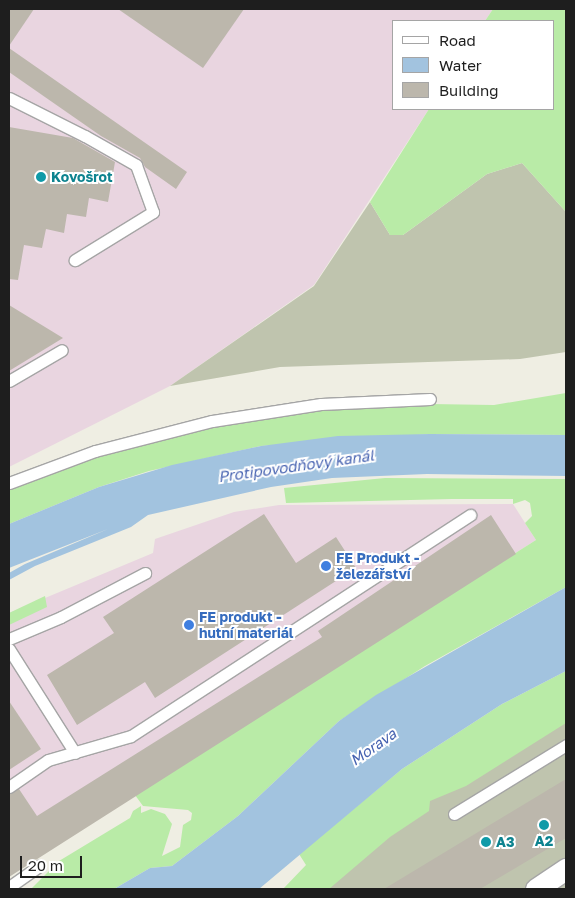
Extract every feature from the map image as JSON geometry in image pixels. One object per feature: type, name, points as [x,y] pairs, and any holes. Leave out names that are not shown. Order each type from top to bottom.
[{"type":"street","points":[[536,889],[566,869]]},
{"type":"lane","points":[[9,98],[136,165],[153,212],[75,260]]},
{"type":"lane","points":[[9,381],[62,350]]},
{"type":"lane","points":[[9,483],[95,451],[212,421],[321,404],[430,399]]},
{"type":"lane","points":[[9,786],[48,760],[131,736],[470,515]]},
{"type":"lane","points":[[9,639],[61,617],[145,574]]},
{"type":"lane","points":[[9,649],[75,752]]},
{"type":"lane","points":[[454,814],[566,745]]},
{"type":"lane","points":[[9,887],[38,866]]},
{"type":"shaded area","points":[[9,9],[493,9],[486,20],[392,20],[392,110],[428,110],[314,285],[170,386],[9,467]]},
{"type":"shaded area","points":[[522,163],[566,212],[566,352],[520,359],[280,367],[170,386],[314,286],[370,202],[390,235],[403,235],[487,174]]},
{"type":"shaded area","points":[[513,504],[536,540],[9,873],[9,613],[153,553],[155,539],[234,512],[279,505]]},
{"type":"shaded area","points":[[566,716],[566,889],[318,889],[472,766]]},
{"type":"green space","points":[[493,9],[566,9],[566,212],[522,163],[487,174],[403,235],[390,235],[370,202],[428,110],[555,110],[555,20],[486,20]]},
{"type":"green space","points":[[566,393],[566,435],[430,434],[261,446],[149,471],[99,487],[9,524],[9,490],[91,458],[216,425],[321,409],[430,404],[494,405]]},
{"type":"green space","points":[[385,478],[566,479],[566,587],[425,666],[339,721],[238,816],[172,866],[150,868],[114,889],[31,889],[59,861],[130,818],[133,811],[141,806],[141,813],[151,809],[165,814],[172,824],[162,856],[180,847],[183,825],[191,820],[192,813],[188,810],[143,806],[135,795],[536,540],[525,523],[532,516],[530,503],[525,500],[513,504],[513,499],[286,503],[284,488]]},
{"type":"green space","points":[[45,596],[47,607],[9,625],[9,613]]},
{"type":"green space","points":[[566,671],[566,723],[466,786],[430,801],[429,811],[390,837],[329,889],[283,889],[306,865],[299,854],[402,769],[502,704]]},
{"type":"water","name":"Protipovodňový kanál","points":[[430,434],[566,435],[566,476],[427,474],[332,478],[271,487],[148,515],[131,527],[35,566],[9,580],[9,573],[25,564],[108,529],[9,568],[9,524],[99,487],[172,465],[261,446],[338,436]]},
{"type":"water","name":"Morava","points":[[566,587],[566,671],[502,704],[402,769],[259,889],[114,889],[150,868],[172,866],[238,816],[339,721],[376,695]]},
{"type":"building","points":[[9,9],[34,9],[9,46]]},
{"type":"building","points":[[118,9],[244,9],[203,68]]},
{"type":"building","points":[[9,48],[187,172],[176,189],[145,167],[140,158],[101,136],[9,72]]},
{"type":"building","name":"Kovošrot","points":[[9,127],[73,138],[115,162],[108,202],[89,198],[86,217],[67,214],[64,233],[46,229],[42,248],[24,245],[18,280],[9,279]]},
{"type":"building","points":[[9,305],[63,338],[9,371]]},
{"type":"building","name":"FE produkt - hutní materiál","points":[[264,514],[296,563],[336,537],[356,568],[155,698],[145,682],[77,725],[47,675],[114,633],[103,617]]},
{"type":"building","points":[[491,515],[516,554],[9,877],[9,794],[19,789],[37,816],[322,637],[318,631]]},
{"type":"building","points":[[9,701],[41,749],[9,770]]},
{"type":"building","points":[[566,779],[566,838],[480,889],[384,889]]},
{"type":"place","name":"Kovošrot","points":[[41,177]]},
{"type":"place","name":"FE Produkt - železářství","points":[[326,566]]},
{"type":"place","name":"FE produkt - hutní materiál","points":[[189,625]]},
{"type":"place","name":"A2","points":[[544,825]]},
{"type":"place","name":"A3","points":[[486,842]]}]
